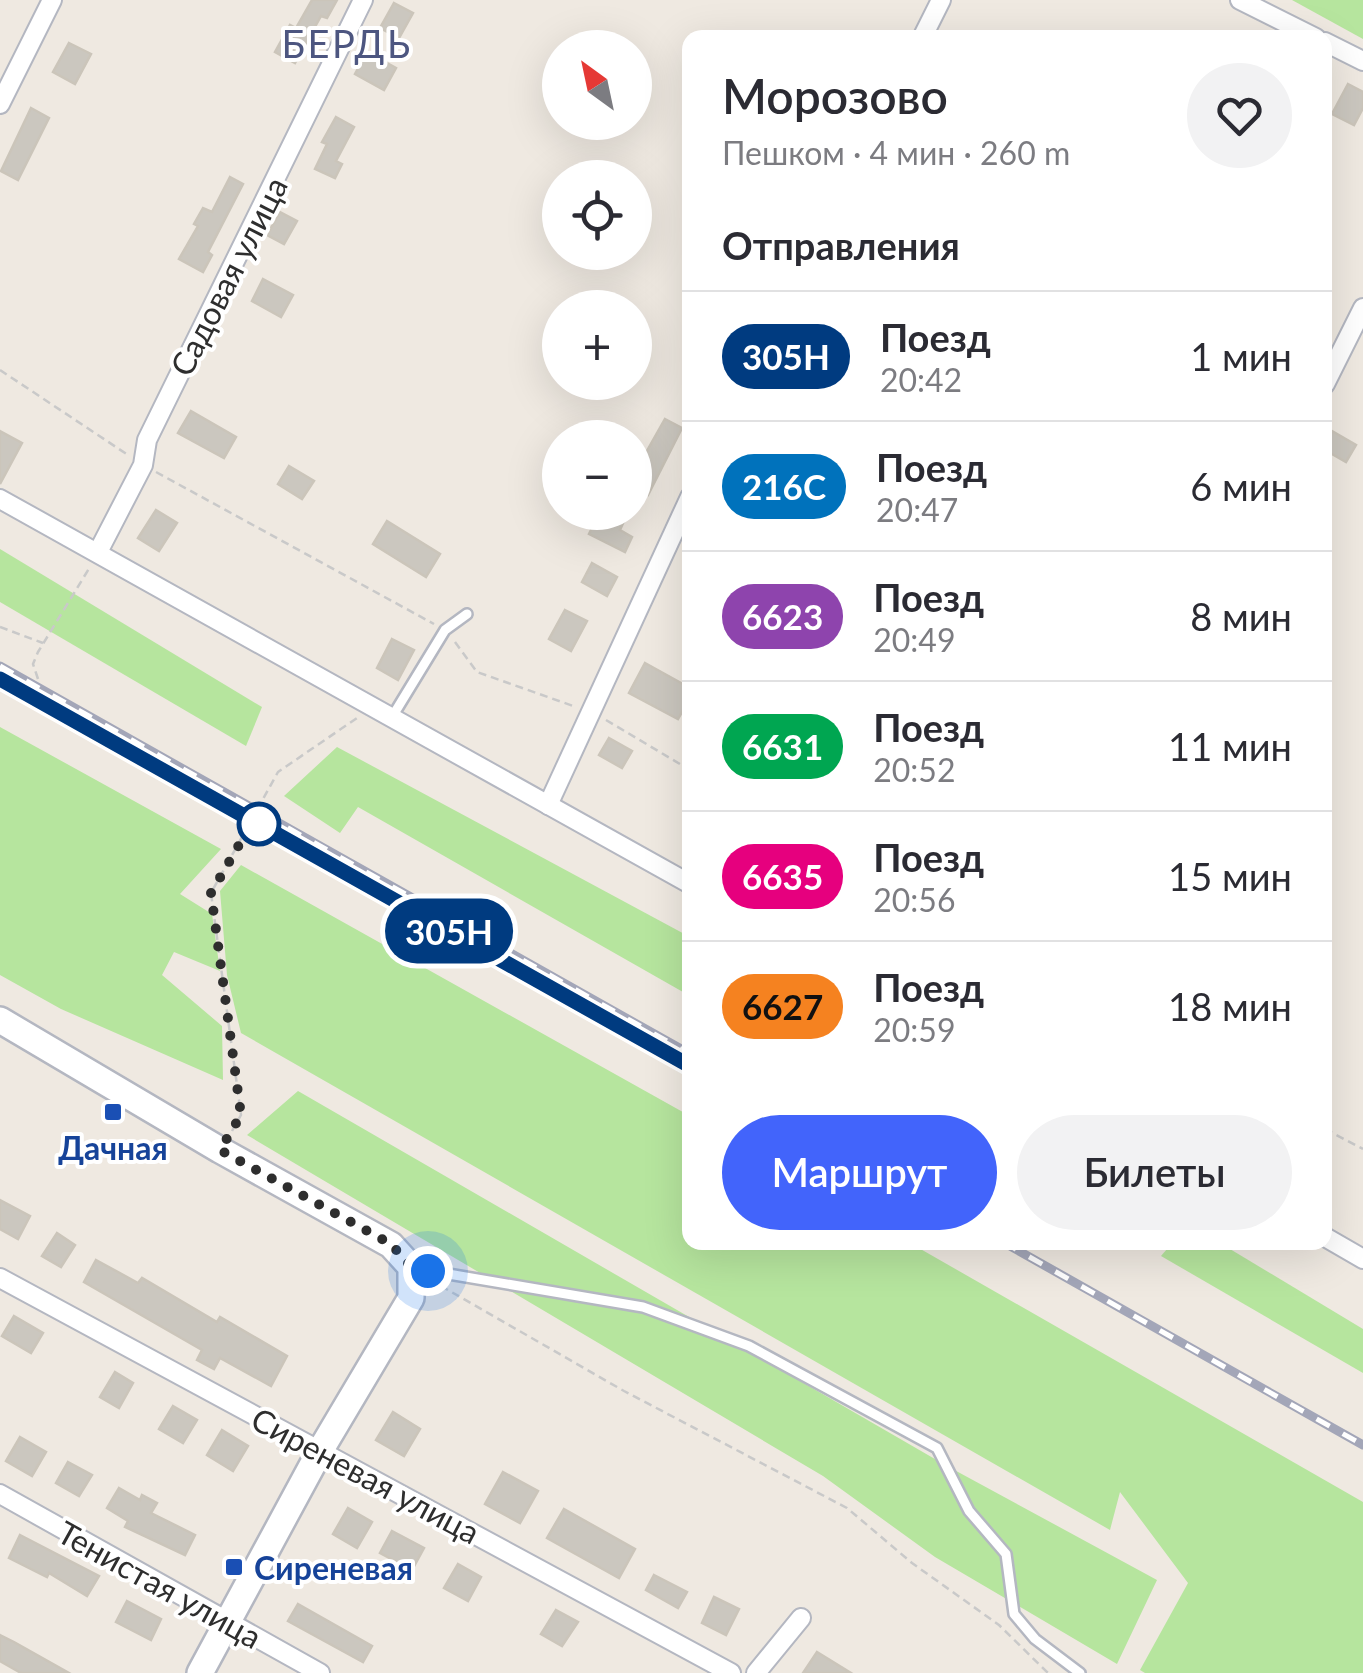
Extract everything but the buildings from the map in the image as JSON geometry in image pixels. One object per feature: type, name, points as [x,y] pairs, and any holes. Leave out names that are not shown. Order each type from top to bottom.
[{"type":"street","points":[[0,104],[52,0]]},
{"type":"street","name":"Садовая улица","points":[[98,552],[142,465],[146,440],[363,0]]},
{"type":"street","points":[[926,30],[941,0]]},
{"type":"street","points":[[1240,0],[1300,30]]},
{"type":"street","points":[[1332,46],[1363,61]]},
{"type":"street","points":[[1332,370],[1363,308]]},
{"type":"street","points":[[0,499],[682,880]]},
{"type":"street","points":[[548,805],[682,515]]},
{"type":"street","points":[[0,1020],[220,1150],[391,1244],[411,1267],[411,1298],[320,1451],[200,1673]]},
{"type":"street","points":[[1332,1241],[1363,1259]]},
{"type":"street","name":"Сиреневая улица","points":[[0,1278],[732,1673]]},
{"type":"street","name":"Тенистая улица","points":[[0,1494],[320,1673]]},
{"type":"street","points":[[756,1673],[800,1618]]},
{"type":"lane","points":[[392,717],[446,630],[466,614]]},
{"type":"lane","points":[[411,1267],[643,1306],[749,1346],[937,1448],[969,1511],[1006,1554],[1014,1614],[1035,1639],[1080,1673]]},
{"type":"path","points":[[0,370],[142,465],[446,630],[477,672],[592,712],[682,765]]},
{"type":"path","points":[[38,678],[33,664],[98,552]]},
{"type":"path","points":[[0,627],[44,643]]},
{"type":"path","points":[[220,1150],[241,1115],[211,893],[278,772],[374,707]]},
{"type":"path","points":[[1332,1133],[1363,1149]]},
{"type":"path","points":[[411,1267],[624,1391],[847,1508],[912,1563],[999,1625],[1048,1673]]},
{"type":"green space","points":[[1292,0],[1363,0],[1363,39]]},
{"type":"green space","points":[[0,549],[262,707],[246,746],[0,602]]},
{"type":"green space","points":[[0,727],[221,849],[180,894],[212,914],[220,971],[174,952],[162,975],[222,1026],[223,1080],[61,1009],[0,975]]},
{"type":"green space","points":[[337,747],[682,933],[682,991],[358,807],[340,833],[284,796]]},
{"type":"green space","points":[[241,865],[682,1112],[682,1250],[922,1250],[1363,1502],[1363,1673],[1140,1670],[1188,1583],[1120,1492],[1110,1530],[241,1033],[227,975],[220,891]]},
{"type":"green space","points":[[298,1091],[947,1466],[1157,1580],[1117,1664],[935,1557],[823,1476],[247,1135]]},
{"type":"green space","points":[[1166,1250],[1232,1250],[1363,1329],[1363,1373],[1161,1256]]},
{"type":"railway","points":[[0,666],[682,1050]]},
{"type":"railway","points":[[1017,1250],[1363,1445]]},
{"type":"train","name":"305Н","points":[[0,679],[682,1062]]},
{"type":"place","name":"Дачная","points":[[113,1112]]},
{"type":"place","name":"Сиреневая","points":[[234,1567]]},
{"type":"district","name":"БЕРДЬ","points":[[347,43]]},
{"type":"route","points":[[259,824],[253,821],[211,893],[241,1115],[220,1150],[391,1244],[411,1267],[428,1271]]}]
